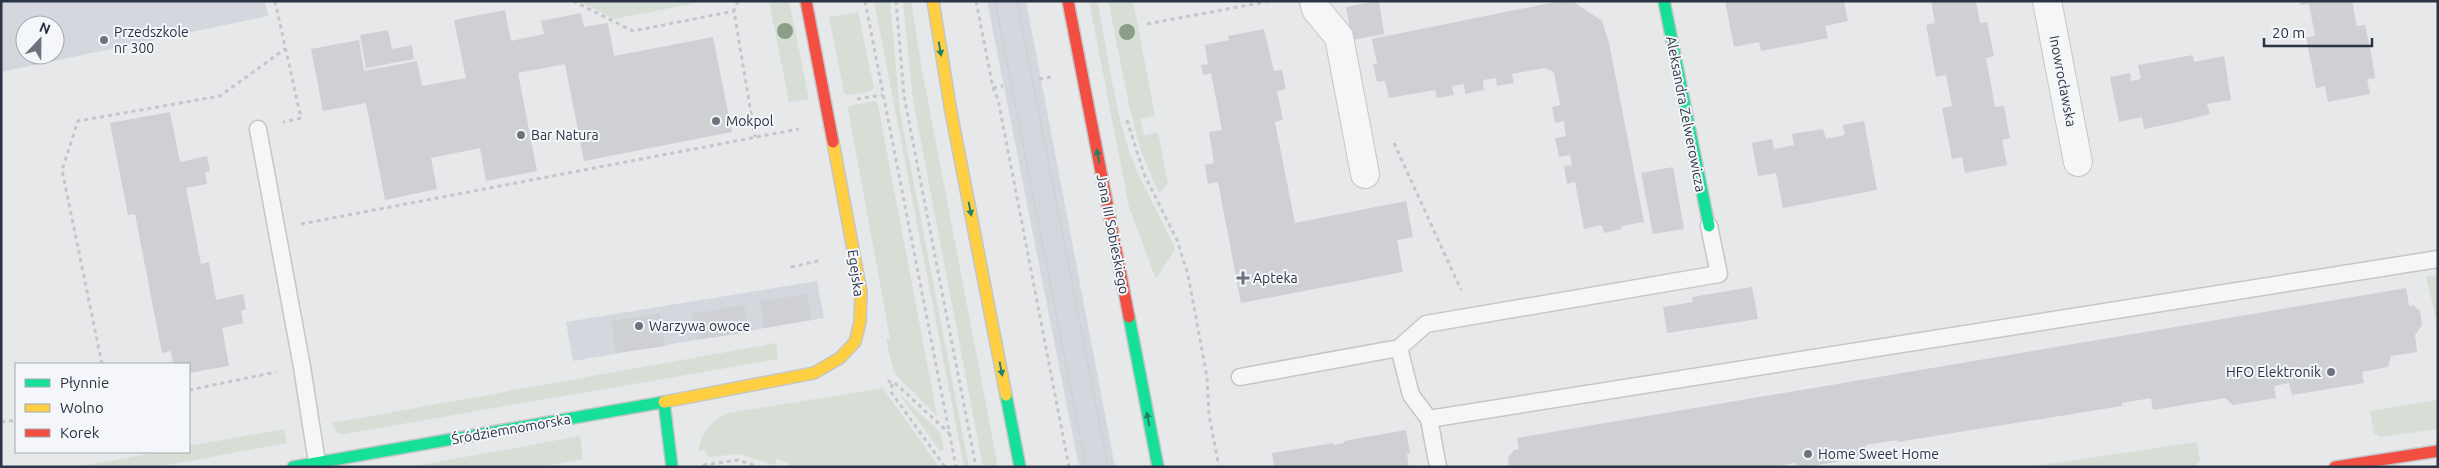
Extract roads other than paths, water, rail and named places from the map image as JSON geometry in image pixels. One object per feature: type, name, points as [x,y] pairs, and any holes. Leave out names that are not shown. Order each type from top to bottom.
[{"type":"street","name":"Egejska","points":[[664,402],[814,373],[836,362],[855,346],[861,323],[861,292],[806,1]]},
{"type":"street","points":[[932,1],[951,112],[1020,467]]},
{"type":"street","name":"Jana III Sobieskiego","points":[[1068,1],[1158,467]]},
{"type":"street","name":"Aleksandra Zelwerowicza","points":[[1664,1],[1709,226]]},
{"type":"street","name":"Inowrocławska","points":[[2047,1],[2078,162]]},
{"type":"street","points":[[1315,5],[1339,37],[1365,174]]},
{"type":"street","points":[[664,402],[672,467]]},
{"type":"street","name":"Śródziemnomorska","points":[[293,467],[664,402]]},
{"type":"street","points":[[2336,467],[2438,451]]},
{"type":"lane","points":[[258,129],[302,367],[317,463]]},
{"type":"lane","points":[[1240,377],[1399,348],[1426,324],[1719,274],[1709,226]]},
{"type":"lane","points":[[1429,419],[2438,259]]},
{"type":"lane","points":[[1399,348],[1411,395],[1429,419],[1438,467]]},
{"type":"tram line","points":[[995,1],[1086,467]]},
{"type":"tram line","points":[[1017,1],[1108,467]]},
{"type":"place","name":"Przedszkole nr 300","points":[[104,40]]},
{"type":"place","name":"Mokpol","points":[[716,121]]},
{"type":"place","name":"Bar Natura","points":[[521,135]]},
{"type":"place","name":"Apteka","points":[[1243,278]]},
{"type":"place","name":"Warzywa owoce","points":[[639,326]]},
{"type":"place","name":"HFO Elektronik","points":[[2331,372]]},
{"type":"place","name":"Home Sweet Home","points":[[1808,454]]}]
